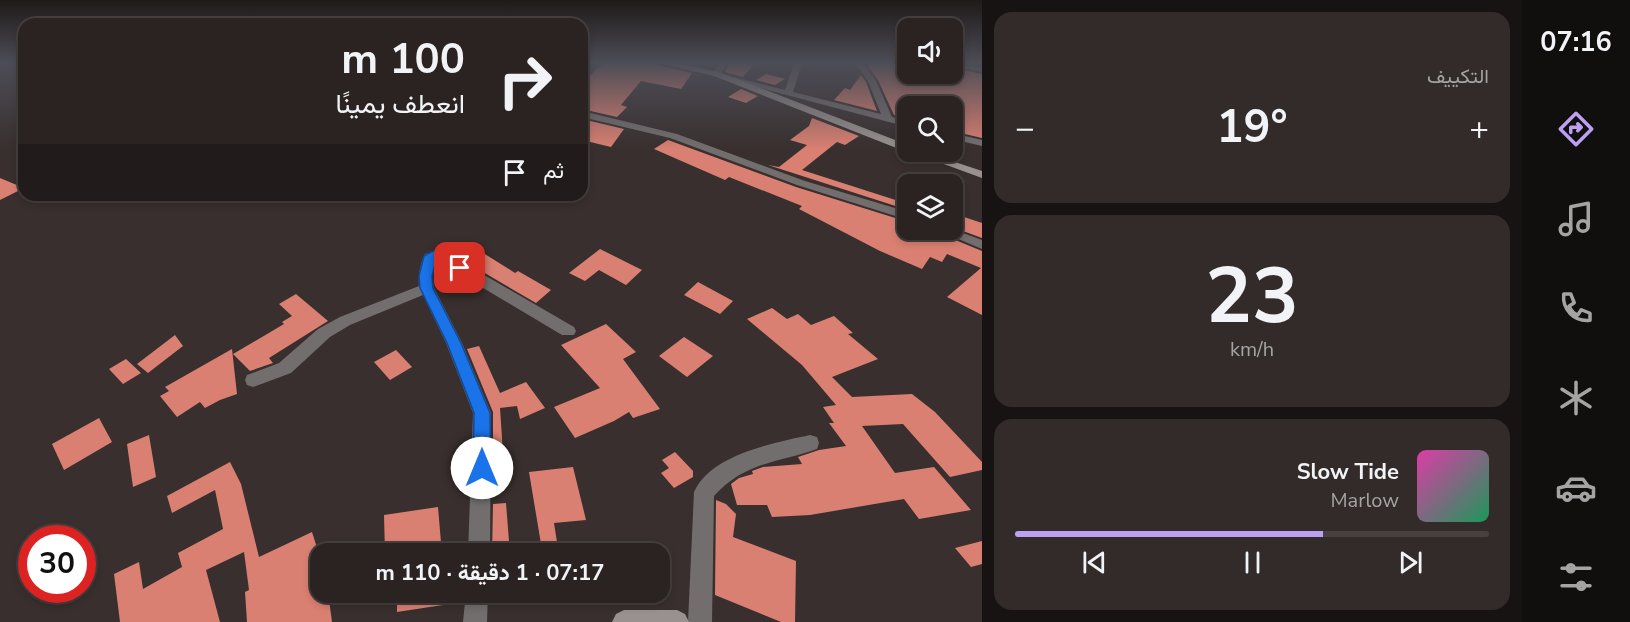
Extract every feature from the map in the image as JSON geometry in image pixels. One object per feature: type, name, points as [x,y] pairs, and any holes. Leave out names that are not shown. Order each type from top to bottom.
[{"type":"main road","points":[[759,92],[897,144]]},
{"type":"main road","points":[[945,162],[982,175]]},
{"type":"main road","points":[[624,622],[677,622]]},
{"type":"street","points":[[780,92],[897,122]]},
{"type":"street","points":[[877,92],[888,120]]},
{"type":"street","points":[[588,115],[673,136],[801,183],[897,213]]},
{"type":"street","points":[[963,139],[982,144]]},
{"type":"street","points":[[963,238],[982,245]]},
{"type":"street","points":[[479,543],[482,413],[454,343],[427,288],[425,276],[430,256],[437,255],[568,331]]},
{"type":"street","points":[[253,380],[285,368],[324,333],[345,321],[427,288]]},
{"type":"street","points":[[700,622],[704,492],[717,477],[748,458],[810,443]]},
{"type":"street","points":[[476,622],[477,603]]},
{"type":"building","points":[[588,92],[632,92],[621,105],[627,107],[617,117],[588,110]]},
{"type":"building","points":[[736,92],[748,92],[758,96],[746,103],[728,97]]},
{"type":"building","points":[[841,92],[870,92],[877,111],[834,100]]},
{"type":"building","points":[[883,92],[982,92],[982,138],[963,134],[963,96],[897,96],[897,116],[894,115]]},
{"type":"building","points":[[812,118],[859,136],[845,145],[837,142],[802,170],[897,200],[897,206],[768,165],[779,167],[807,145],[790,140],[809,126]]},
{"type":"building","points":[[588,120],[624,129],[611,147],[588,141]]},
{"type":"building","points":[[668,140],[796,187],[897,219],[897,240],[955,240],[982,251],[982,315],[947,297],[981,268],[947,254],[942,262],[930,257],[922,269],[880,251],[799,209],[802,206],[729,177],[725,180],[654,149]]},
{"type":"building","points":[[0,178],[18,186],[18,191],[0,200]]},
{"type":"building","points":[[963,217],[982,223],[982,238],[963,231]]},
{"type":"building","points":[[600,249],[642,270],[626,285],[599,270],[585,281],[569,273]]},
{"type":"building","points":[[480,251],[515,273],[518,271],[551,290],[536,303],[464,261]]},
{"type":"building","points":[[698,282],[733,301],[720,314],[684,295]]},
{"type":"building","points":[[296,294],[328,321],[269,358],[273,363],[250,371],[233,354],[284,324],[282,322],[292,316],[279,304]]},
{"type":"building","points":[[772,308],[787,319],[798,314],[811,325],[834,316],[853,333],[848,334],[878,359],[832,377],[852,397],[912,394],[935,412],[982,462],[982,470],[950,477],[903,424],[862,426],[895,473],[934,467],[971,510],[919,519],[904,499],[810,515],[772,517],[767,505],[737,505],[731,484],[739,478],[753,474],[752,471],[763,467],[802,464],[798,457],[819,450],[846,446],[829,423],[834,423],[823,407],[836,405],[802,365],[747,319]]},
{"type":"building","points":[[606,324],[636,352],[623,359],[660,409],[633,418],[629,412],[575,438],[554,407],[600,388],[561,345]]},
{"type":"building","points":[[175,335],[183,346],[148,373],[137,364]]},
{"type":"building","points":[[684,337],[713,356],[687,377],[659,356]]},
{"type":"building","points":[[479,346],[500,393],[526,382],[545,408],[520,419],[517,406],[500,408],[504,468],[501,469],[493,448],[493,412],[467,349]]},
{"type":"building","points":[[232,349],[237,394],[205,408],[200,402],[177,417],[160,396],[169,391],[165,387]]},
{"type":"building","points":[[396,350],[412,367],[390,380],[374,362]]},
{"type":"building","points":[[126,359],[141,373],[123,384],[109,369]]},
{"type":"building","points":[[99,418],[112,442],[64,470],[52,444]]},
{"type":"building","points":[[149,435],[156,477],[133,487],[127,444]]},
{"type":"building","points":[[675,452],[693,471],[693,477],[674,488],[661,473],[669,468],[662,460]]},
{"type":"building","points":[[230,462],[241,484],[259,557],[312,532],[316,543],[310,543],[310,603],[329,603],[332,622],[247,622],[245,592],[249,590],[244,552],[206,570],[220,622],[120,622],[114,574],[139,562],[143,589],[182,567],[178,553],[223,529],[215,490],[172,513],[167,496]]},
{"type":"building","points":[[573,467],[586,520],[554,523],[557,542],[541,543],[529,472]]},
{"type":"building","points":[[716,500],[726,504],[736,514],[733,537],[796,561],[795,622],[781,622],[715,595]]},
{"type":"building","points":[[506,503],[509,543],[492,543],[493,504]]},
{"type":"building","points":[[438,507],[441,543],[385,543],[384,515]]},
{"type":"building","points":[[982,541],[982,564],[971,567],[955,548]]},
{"type":"building","points":[[397,603],[456,603],[397,612]]},
{"type":"route","points":[[460,268],[442,257],[433,255],[430,256],[425,276],[427,288],[454,343],[482,413],[482,468]]}]
